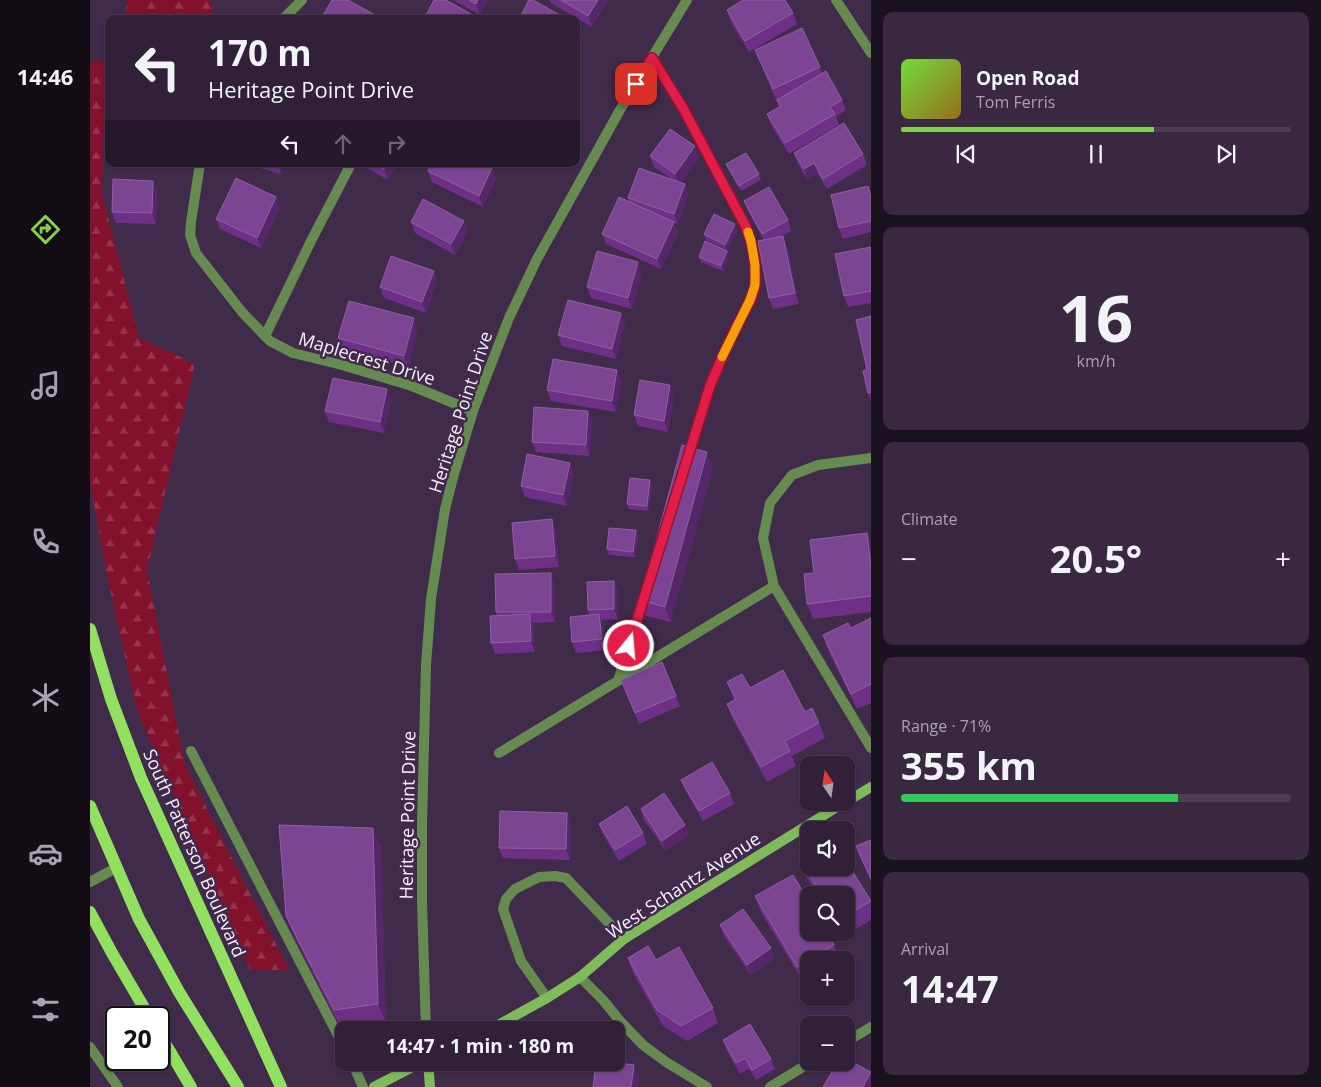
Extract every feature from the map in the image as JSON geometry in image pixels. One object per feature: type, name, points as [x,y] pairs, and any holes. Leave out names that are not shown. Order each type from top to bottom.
[{"type":"main road","name":"South Patterson Boulevard","points":[[90,629],[111,698],[141,778],[281,1087]]},
{"type":"main road","name":"West Schantz Avenue","points":[[855,797],[871,787]]},
{"type":"main road","points":[[90,806],[139,919],[179,992],[238,1087]]},
{"type":"main road","name":"West Schantz Avenue","points":[[505,1021],[580,977],[624,939],[831,811]]},
{"type":"main road","points":[[90,912],[143,1006]]},
{"type":"main road","points":[[170,1052],[191,1087]]},
{"type":"main road","points":[[374,1087],[405,1071]]},
{"type":"main road","points":[[429,1071],[430,1087]]},
{"type":"street","points":[[287,15],[302,0]]},
{"type":"street","name":"Heritage Point Drive","points":[[426,1021],[422,825],[426,666],[431,599],[445,509],[473,411],[509,318],[537,259],[620,110],[687,0]]},
{"type":"street","points":[[836,0],[871,53]]},
{"type":"street","points":[[652,58],[683,108],[746,227],[751,241],[755,265],[755,285],[750,300],[710,386],[683,470]]},
{"type":"street","name":"Maplecrest Drive","points":[[199,167],[190,222],[190,235],[196,253],[242,312],[270,341],[293,353],[342,365],[412,386],[473,411]]},
{"type":"street","points":[[265,336],[349,167]]},
{"type":"street","points":[[871,458],[818,465],[792,475],[770,503],[763,538],[774,586],[871,748]]},
{"type":"street","points":[[618,681],[649,580]]},
{"type":"street","points":[[499,753],[774,586]]},
{"type":"street","points":[[191,751],[335,1030]]},
{"type":"street","points":[[90,882],[116,868]]},
{"type":"street","points":[[547,998],[521,962],[503,909],[506,899],[515,889],[539,877],[554,876],[566,878],[624,939]]},
{"type":"street","points":[[580,977],[643,1045],[666,1062],[707,1087]]},
{"type":"street","points":[[855,1037],[871,1027]]},
{"type":"street","points":[[90,1047],[118,1087]]},
{"type":"street","points":[[770,1087],[800,1069]]},
{"type":"street","points":[[356,1071],[363,1087]]},
{"type":"green space","points":[[127,0],[210,0],[214,15],[125,15]]},
{"type":"green space","points":[[90,61],[105,61],[105,131],[103,133],[102,193],[139,338],[195,364],[147,570],[185,765],[289,970],[250,970],[137,710],[105,567],[90,481]]},
{"type":"building","points":[[332,0],[348,0],[375,15],[323,15]]},
{"type":"building","points":[[434,0],[446,0],[471,14],[470,15],[426,15]]},
{"type":"building","points":[[469,0],[478,0],[476,4]]},
{"type":"building","points":[[529,0],[533,0],[560,15],[521,15]]},
{"type":"building","points":[[561,0],[598,0],[588,16]]},
{"type":"building","points":[[743,0],[785,0],[793,13],[745,41],[727,10]]},
{"type":"building","points":[[802,28],[820,67],[773,89],[755,50]]},
{"type":"building","points":[[826,71],[842,100],[830,107],[835,114],[785,143],[767,114],[781,106],[777,100]]},
{"type":"building","points":[[844,123],[863,154],[823,179],[814,163],[804,169],[794,153]]},
{"type":"building","points":[[670,129],[695,146],[675,174],[650,156]]},
{"type":"building","points":[[746,153],[759,174],[739,186],[726,164]]},
{"type":"building","points":[[430,167],[492,168],[479,196],[428,171]]},
{"type":"building","points":[[639,168],[685,184],[674,214],[628,198]]},
{"type":"building","points":[[236,178],[276,197],[257,238],[216,219]]},
{"type":"building","points":[[113,179],[153,181],[152,213],[112,212]]},
{"type":"building","points":[[868,186],[871,197],[871,221],[839,228],[831,195]]},
{"type":"building","points":[[769,187],[788,220],[762,234],[744,201]]},
{"type":"building","points":[[619,197],[674,222],[657,259],[602,234]]},
{"type":"building","points":[[423,199],[464,221],[451,244],[411,222]]},
{"type":"building","points":[[714,214],[735,224],[725,245],[704,234]]},
{"type":"building","points":[[783,236],[795,293],[769,298],[758,241]]},
{"type":"building","points":[[705,241],[727,251],[721,266],[699,257]]},
{"type":"building","points":[[871,247],[871,291],[844,296],[835,254]]},
{"type":"building","points":[[597,251],[638,262],[628,298],[587,287]]},
{"type":"building","points":[[391,256],[434,271],[422,302],[380,287]]},
{"type":"building","points":[[568,300],[621,313],[612,349],[558,335]]},
{"type":"building","points":[[349,301],[414,318],[404,356],[338,338]]},
{"type":"building","points":[[871,316],[871,392],[868,393],[863,371],[867,370],[856,320]]},
{"type":"building","points":[[553,359],[617,370],[612,401],[547,390]]},
{"type":"building","points":[[333,378],[387,389],[380,422],[325,411]]},
{"type":"building","points":[[640,380],[670,385],[664,421],[634,415]]},
{"type":"building","points":[[534,407],[588,411],[586,445],[532,442]]},
{"type":"building","points":[[682,445],[707,452],[665,607],[640,600]]},
{"type":"building","points":[[527,454],[570,463],[563,495],[521,486]]},
{"type":"building","points":[[630,478],[650,480],[647,506],[627,504]]},
{"type":"building","points":[[552,519],[555,556],[515,559],[512,523]]},
{"type":"building","points":[[609,528],[636,530],[633,552],[607,549]]},
{"type":"building","points":[[867,533],[871,567],[871,596],[807,604],[804,574],[814,573],[810,540]]},
{"type":"building","points":[[551,573],[551,612],[496,612],[495,574]]},
{"type":"building","points":[[614,581],[614,609],[588,610],[587,582]]},
{"type":"building","points":[[530,614],[531,641],[491,643],[490,616]]},
{"type":"building","points":[[599,614],[602,639],[572,642],[570,617]]},
{"type":"building","points":[[871,618],[871,684],[851,694],[823,635],[848,623],[851,628]]},
{"type":"building","points":[[662,662],[676,696],[635,713],[621,680]]},
{"type":"building","points":[[783,670],[805,712],[812,708],[819,723],[785,741],[790,751],[761,767],[727,704],[736,699],[727,682],[742,674],[750,688]]},
{"type":"building","points":[[712,762],[730,793],[699,811],[681,780]]},
{"type":"building","points":[[664,793],[685,825],[662,841],[641,809]]},
{"type":"building","points":[[627,806],[643,833],[615,850],[599,824]]},
{"type":"building","points":[[500,811],[567,813],[566,849],[499,848]]},
{"type":"building","points":[[279,825],[373,828],[378,1004],[334,1010],[286,916]]},
{"type":"building","points":[[871,840],[871,879],[856,846]]},
{"type":"building","points":[[793,875],[800,887],[800,941],[832,941],[834,945],[824,951],[800,951],[800,965],[797,967],[755,896]]},
{"type":"building","points":[[855,875],[871,901],[855,911],[855,886],[816,886],[810,876]]},
{"type":"building","points":[[743,909],[771,948],[747,965],[720,925]]},
{"type":"building","points":[[648,946],[656,960],[679,947],[713,1008],[681,1026],[657,1010],[628,958]]},
{"type":"building","points":[[750,1024],[771,1059],[752,1070],[745,1058],[736,1063],[723,1040]]},
{"type":"building","points":[[625,1064],[634,1065],[631,1087],[593,1087],[595,1071],[625,1071]]},
{"type":"building","points":[[855,1064],[871,1072],[863,1087],[823,1087],[833,1071],[855,1071]]},
{"type":"slow traffic","points":[[722,357],[750,300],[755,285],[755,265],[748,232]]},
{"type":"route","points":[[629,646],[710,386],[750,300],[755,285],[755,265],[751,241],[746,227],[683,108],[652,58],[636,84]]}]
